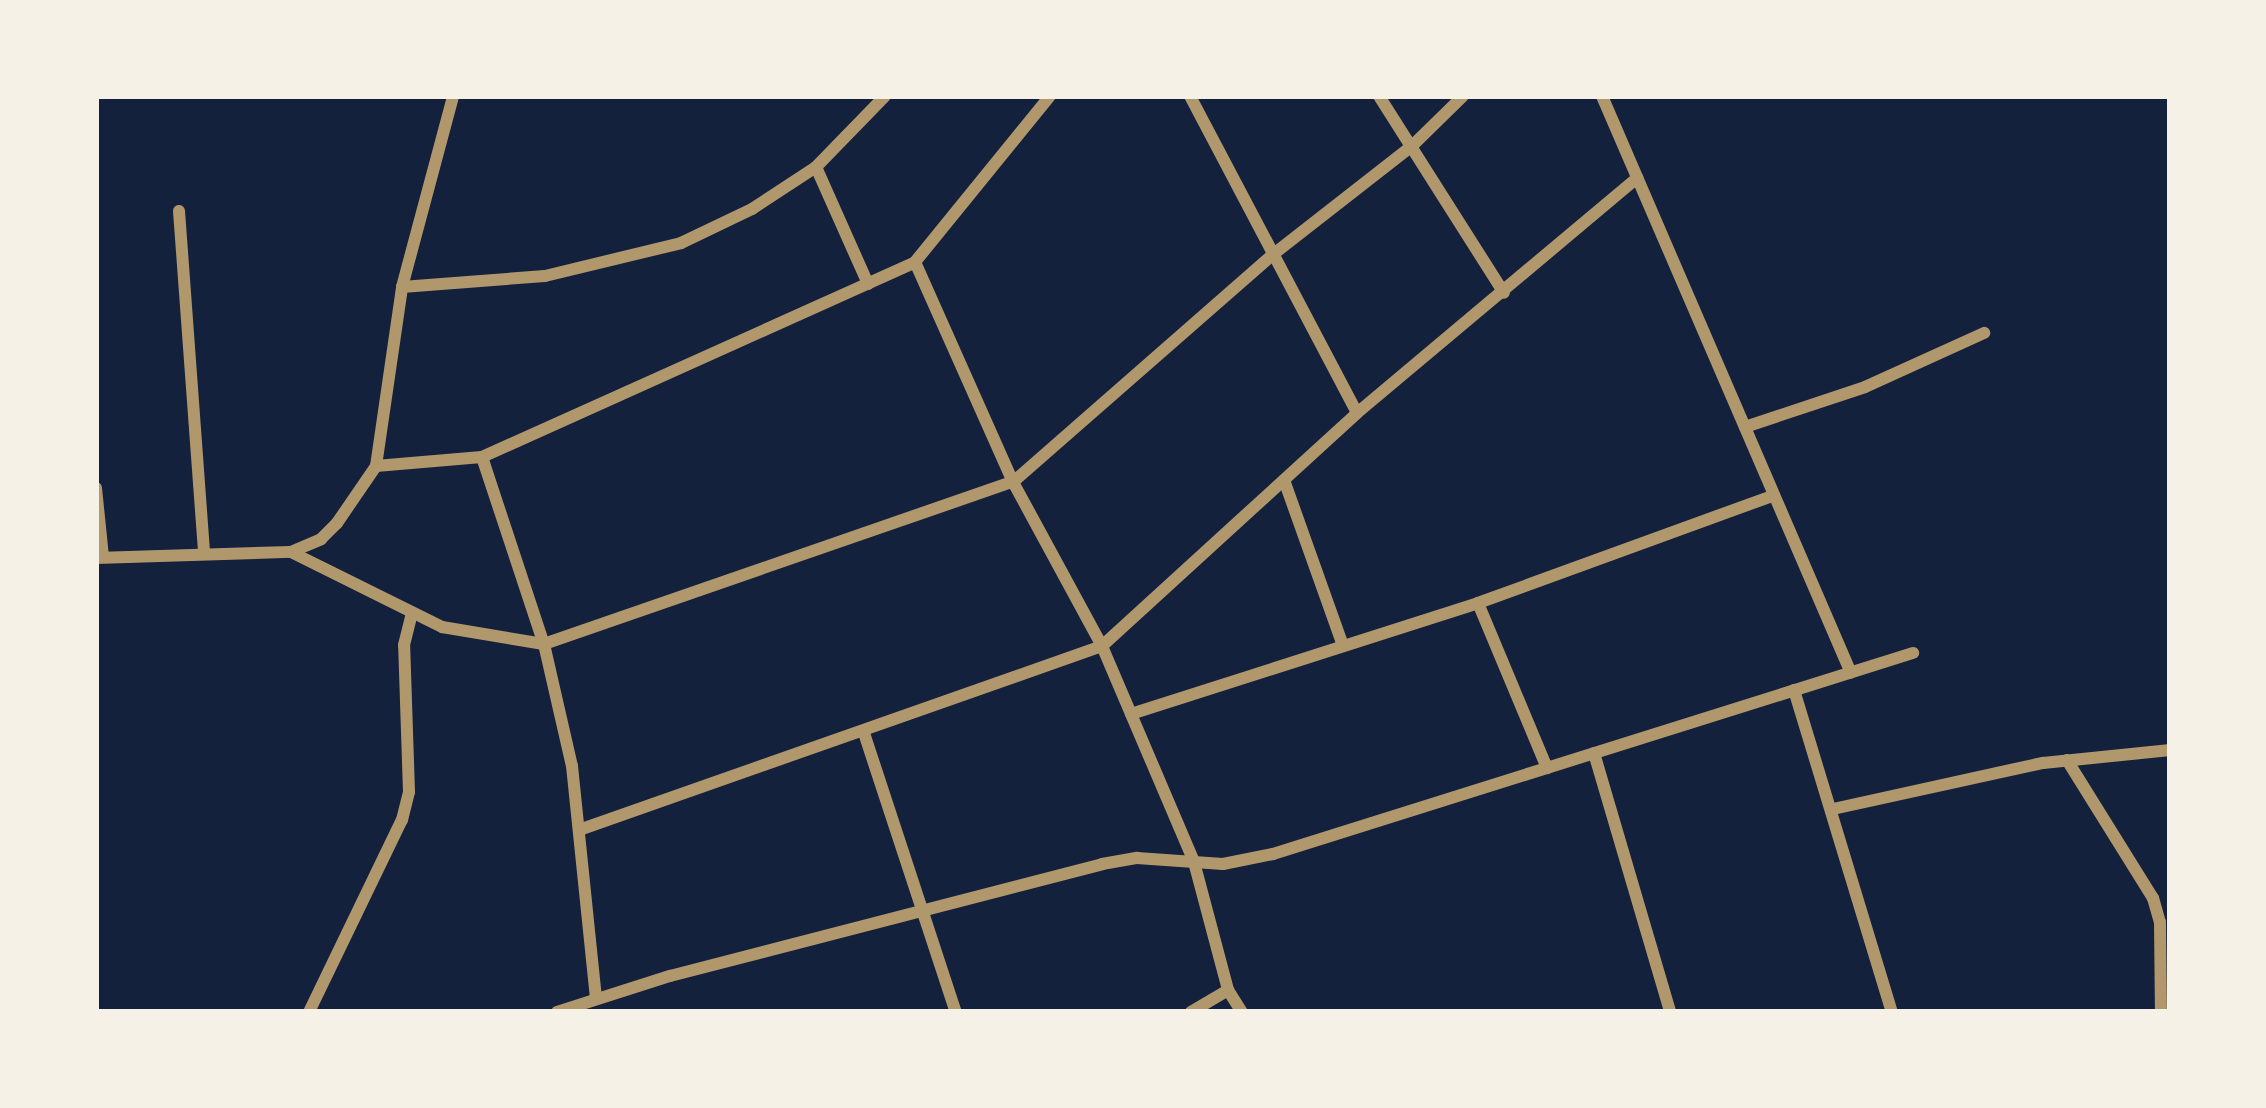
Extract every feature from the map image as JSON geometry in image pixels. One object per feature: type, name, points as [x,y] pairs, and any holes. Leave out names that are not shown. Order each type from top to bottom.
[{"type":"street","points":[[96,488],[99,558],[290,552],[321,539],[337,523],[376,466],[402,287],[453,96]]},
{"type":"street","points":[[402,287],[545,276],[681,243],[752,209],[816,167],[885,96]]},
{"type":"street","points":[[376,466],[482,458],[915,262],[1049,96]]},
{"type":"street","points":[[1190,96],[1357,413]]},
{"type":"street","points":[[1379,96],[1504,293]]},
{"type":"street","points":[[290,552],[442,627],[544,644],[1012,482],[1271,256],[1413,145],[1463,96]]},
{"type":"street","points":[[1602,96],[1851,673]]},
{"type":"street","points":[[816,167],[868,284]]},
{"type":"street","points":[[579,830],[1102,646],[1357,413],[1637,178]]},
{"type":"street","points":[[178,211],[204,553]]},
{"type":"street","points":[[915,262],[1012,482],[1102,646],[1194,862],[1228,990],[1241,1012]]},
{"type":"street","points":[[1745,427],[1865,387],[1984,333]]},
{"type":"street","points":[[482,458],[544,644],[572,766],[596,998]]},
{"type":"street","points":[[1284,480],[1343,646]]},
{"type":"street","points":[[1131,714],[1478,603],[1774,495]]},
{"type":"street","points":[[1478,603],[1547,768]]},
{"type":"street","points":[[308,1012],[402,820],[409,792],[404,645],[412,613]]},
{"type":"street","points":[[557,1012],[923,909],[1138,858],[1223,864],[1261,857],[1913,653]]},
{"type":"street","points":[[1794,691],[1892,1012]]},
{"type":"street","points":[[864,733],[956,1012]]},
{"type":"street","points":[[1832,809],[2067,760],[2170,750]]},
{"type":"street","points":[[1594,753],[1670,1012]]},
{"type":"street","points":[[2067,760],[2153,898],[2160,922],[2161,1012]]},
{"type":"street","points":[[1191,1012],[1228,990]]}]
